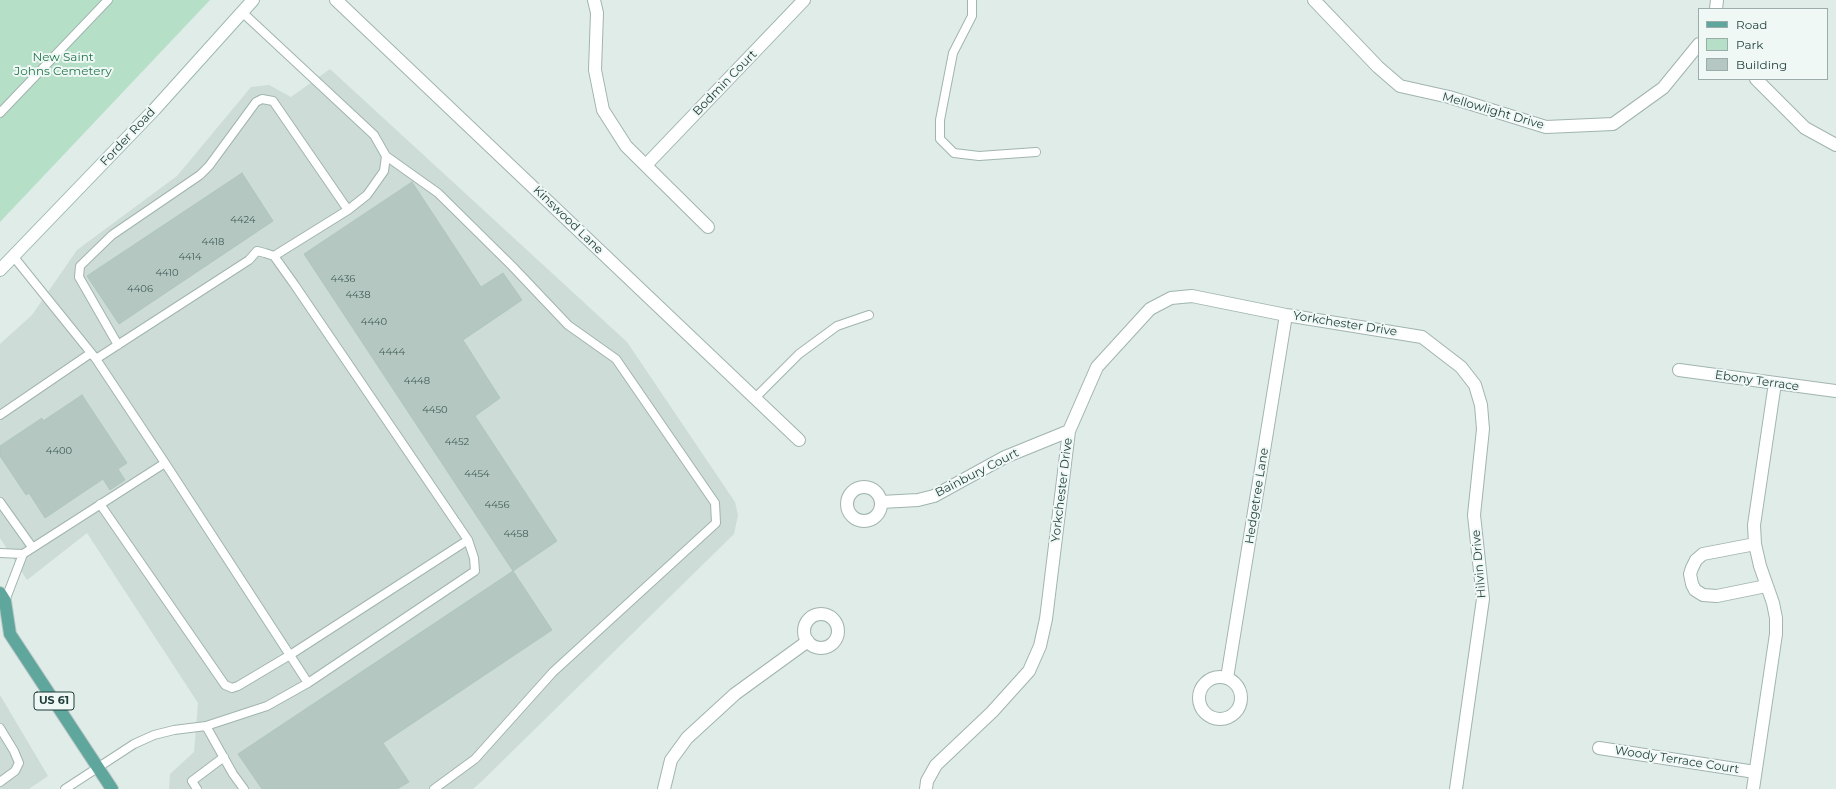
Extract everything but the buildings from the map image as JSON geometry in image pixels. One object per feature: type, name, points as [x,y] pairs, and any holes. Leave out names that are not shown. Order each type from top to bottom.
[{"type":"main road","name":"US 61","points":[[3,597],[5,632],[112,789]]},
{"type":"street","name":"Forder Road","points":[[0,270],[154,110],[253,0]]},
{"type":"street","name":"Kinswood Lane","points":[[336,0],[799,440]]},
{"type":"street","points":[[594,0],[597,13],[595,70],[602,110],[626,146],[708,227]]},
{"type":"street","name":"Bodmin Court","points":[[646,166],[804,0]]},
{"type":"street","name":"Mellowlight Drive","points":[[1314,0],[1378,67],[1400,86],[1449,97],[1546,128],[1612,124],[1663,88],[1698,45]]},
{"type":"street","points":[[1757,80],[1805,128],[1836,145]]},
{"type":"street","name":"Yorkchester Drive","points":[[926,789],[927,781],[936,765],[992,712],[1029,671],[1040,646],[1046,619],[1069,432],[1097,367],[1150,309],[1171,298],[1192,296],[1286,315],[1422,337],[1461,367]]},
{"type":"street","name":"Hedgetree Lane","points":[[1227,678],[1286,315]]},
{"type":"street","name":"Hilvin Drive","points":[[1456,789],[1483,599],[1474,515],[1483,429],[1481,405],[1475,385],[1461,367]]},
{"type":"street","name":"Ebony Terrace","points":[[1679,370],[1836,391]]},
{"type":"street","points":[[1753,789],[1776,634],[1776,618],[1773,603],[1766,586],[1755,544],[1755,508],[1775,383]]},
{"type":"street","name":"Bainbury Court","points":[[881,502],[918,500],[934,496],[1005,457],[1069,432]]},
{"type":"street","points":[[1755,544],[1703,554],[1696,560],[1692,568],[1690,574],[1692,584],[1695,590],[1703,595],[1717,596],[1766,586]]},
{"type":"street","points":[[664,789],[670,760],[687,738],[735,694],[808,641]]},
{"type":"street","name":"Woody Terrace Court","points":[[1600,748],[1755,772]]},
{"type":"lane","points":[[0,113],[108,0]]},
{"type":"lane","points":[[972,0],[972,16],[953,53],[940,120],[940,139],[954,153],[980,156],[1036,152]]},
{"type":"lane","points":[[242,12],[374,135],[386,156],[438,193],[512,266],[568,325],[616,359],[715,503],[716,523],[553,672],[474,759],[434,789]]},
{"type":"lane","points":[[118,345],[79,277],[78,270],[80,266],[112,235],[200,175],[209,166],[256,102],[262,99],[273,101],[348,210]]},
{"type":"lane","points":[[274,256],[348,210],[367,195],[384,171],[386,156]]},
{"type":"lane","points":[[0,415],[93,356],[118,345],[249,260],[256,252],[265,252],[274,256],[468,540],[474,558],[475,571],[308,683],[267,706],[206,726],[174,730],[154,735],[134,744],[65,789]]},
{"type":"lane","points":[[13,256],[93,356],[165,463],[308,683]]},
{"type":"lane","points":[[755,398],[799,354],[836,326],[869,315]]},
{"type":"lane","points":[[3,597],[23,554],[165,463]]},
{"type":"lane","points":[[0,502],[32,547]]},
{"type":"lane","points":[[100,504],[225,685],[232,688],[238,686],[290,655],[468,540]]},
{"type":"lane","points":[[0,553],[23,554]]},
{"type":"lane","points":[[206,726],[244,789]]},
{"type":"lane","points":[[0,782],[15,770],[19,763],[14,751],[1,731]]},
{"type":"lane","points":[[197,789],[192,782],[224,757]]},
{"type":"shaded area","points":[[330,69],[627,342],[735,502],[738,515],[734,534],[473,789],[169,789],[170,774],[194,752],[198,703],[87,533],[27,580],[0,538],[0,344],[32,315],[77,250],[177,176],[251,87],[269,85],[291,97]]},
{"type":"shaded area","points":[[0,695],[48,776],[29,789],[0,789]]},
{"type":"green space","name":"New Saint Johns Cemetery","points":[[0,0],[210,0],[0,222]]}]
